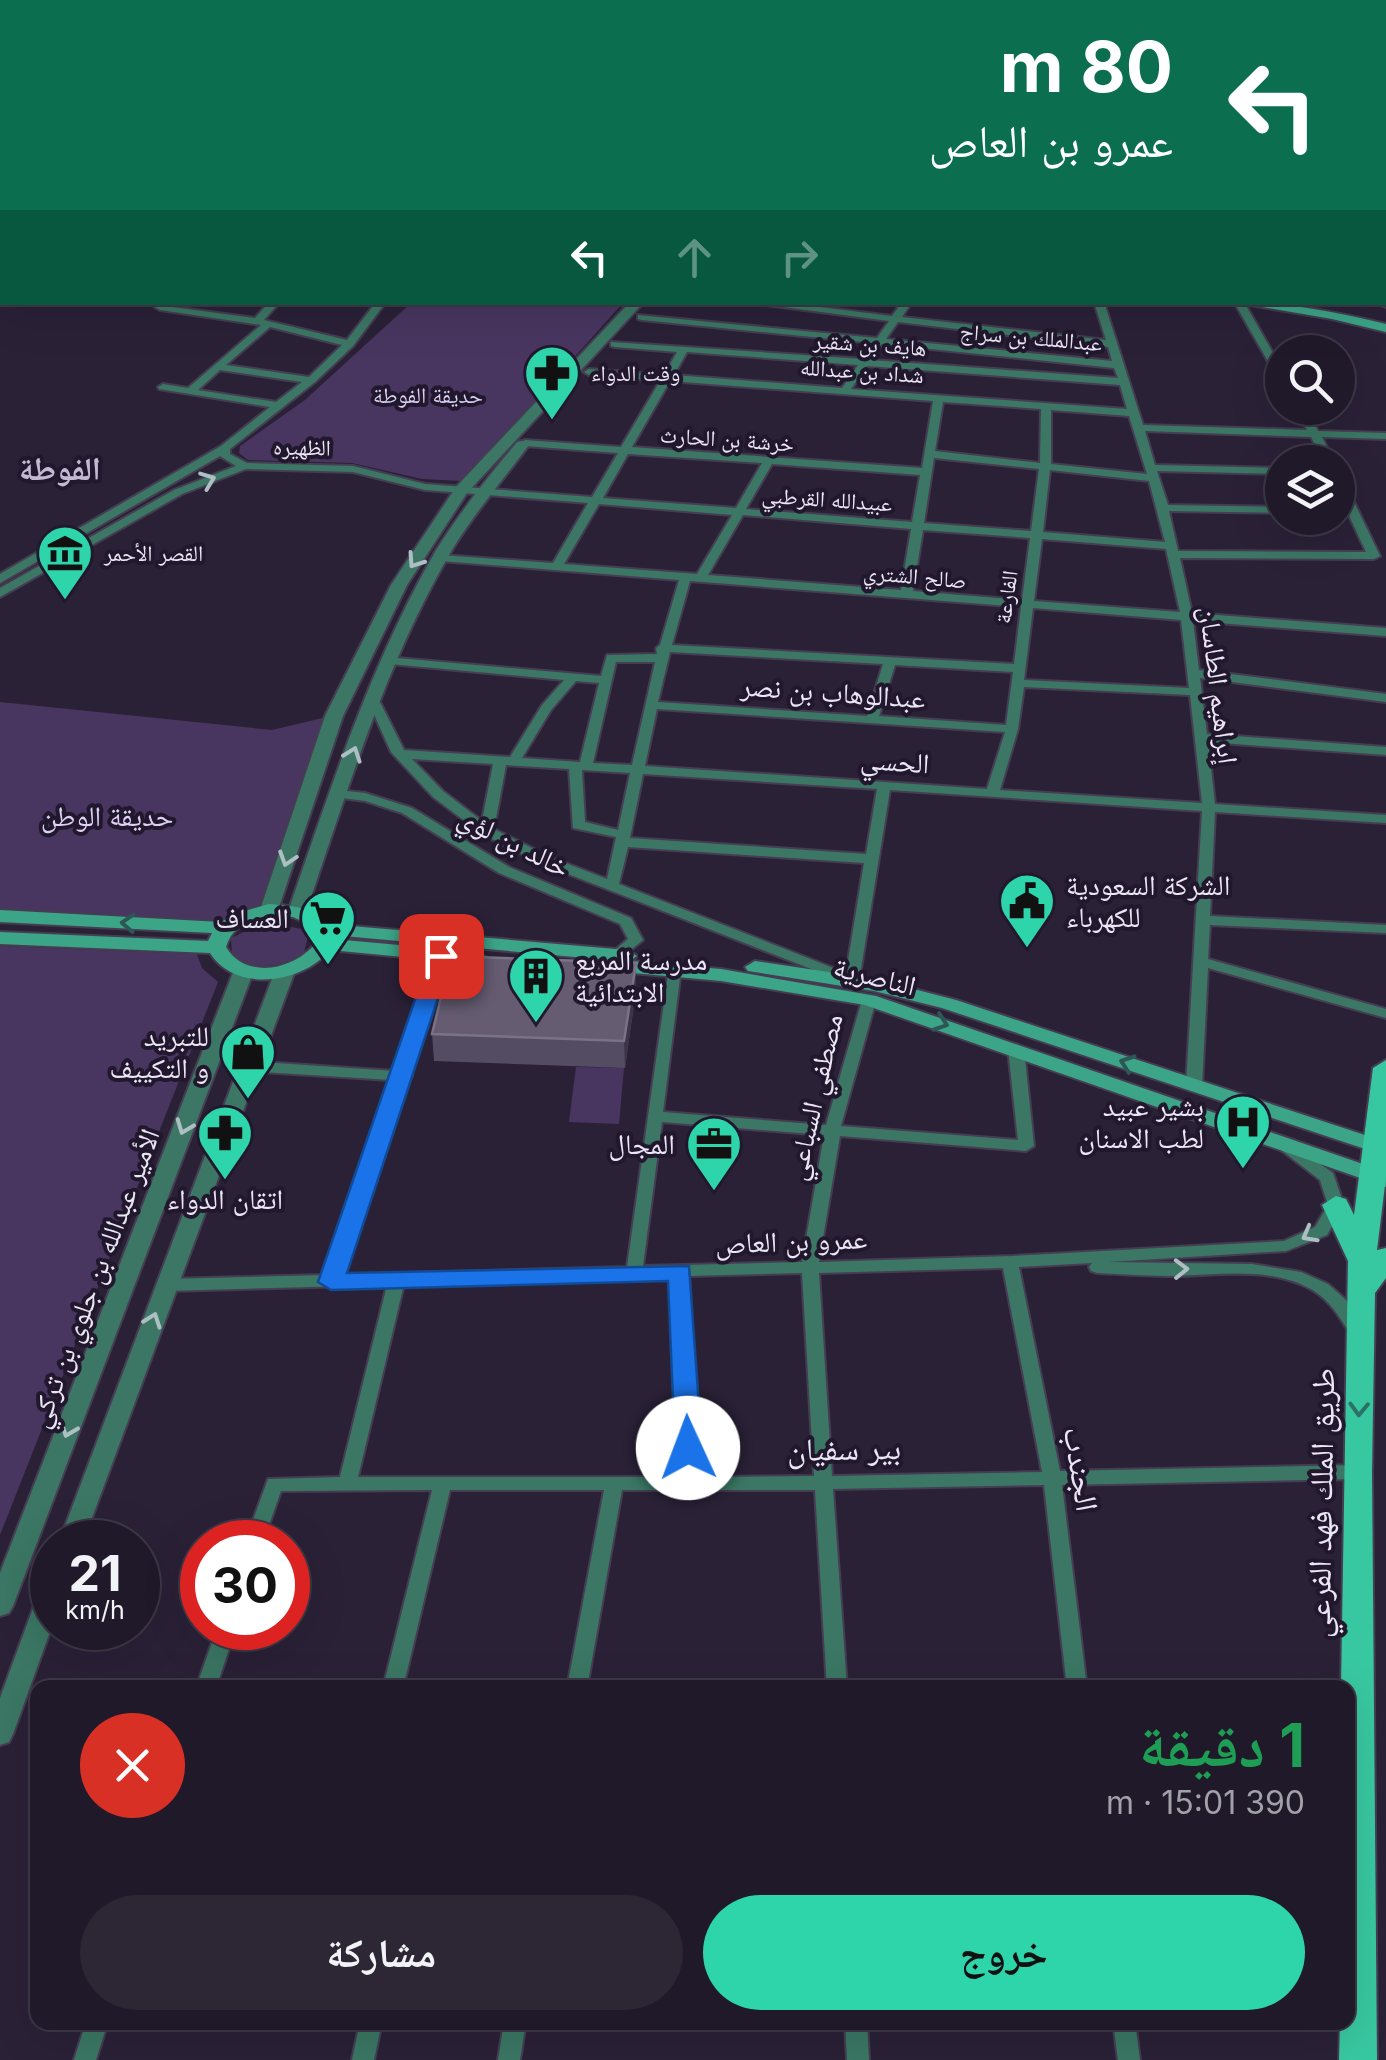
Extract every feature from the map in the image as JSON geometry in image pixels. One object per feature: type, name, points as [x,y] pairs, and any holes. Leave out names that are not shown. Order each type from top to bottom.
[{"type":"main road","points":[[1260,305],[1332,315],[1386,328]]},
{"type":"main road","points":[[1298,305],[1386,315]]},
{"type":"main road","points":[[0,938],[221,937],[250,914],[269,910],[297,912],[324,936],[312,960],[285,971],[244,970],[222,958],[221,937]]},
{"type":"main road","points":[[0,916],[221,937]]},
{"type":"main road","name":"الناصرية","points":[[324,936],[616,955],[852,981],[949,1004],[1194,1086],[1382,1163]]},
{"type":"main road","name":"الناصرية","points":[[324,936],[441,956],[674,970],[869,1000],[1016,1049],[1277,1145],[1382,1163]]},
{"type":"main road","name":"طريق الملك فهد الفرعي","points":[[1352,1680],[1361,1338],[1374,1272],[1386,1068]]},
{"type":"main road","points":[[1336,1205],[1374,1272]]},
{"type":"main road","name":"طريق الملك فهد الفرعي","points":[[1355,1752],[1360,1837],[1355,1935]]},
{"type":"main road","name":"طريق الملك فهد الفرعي","points":[[1355,2027],[1358,2060]]},
{"type":"street","points":[[162,305],[349,344]]},
{"type":"street","points":[[189,392],[262,323],[272,305]]},
{"type":"street","name":"الظهيره","points":[[379,305],[349,344],[311,380],[225,448],[225,456],[245,466],[314,465],[410,484],[480,492]]},
{"type":"street","points":[[269,910],[334,716],[399,585],[461,490],[625,326],[651,305]]},
{"type":"street","points":[[774,305],[1111,344]]},
{"type":"street","points":[[846,389],[906,305]]},
{"type":"street","name":"إبراهيم الطاسان","points":[[1100,305],[1172,550],[1187,618],[1202,738],[1210,806],[1194,1086]]},
{"type":"street","points":[[1241,305],[1265,347]]},
{"type":"street","points":[[297,912],[372,698],[441,558],[480,492],[589,372],[625,326]]},
{"type":"street","name":"عبدالملك بن سراج","points":[[625,326],[880,342],[1118,365]]},
{"type":"street","name":"هايف بن شقير","points":[[625,326],[684,349],[1123,382]]},
{"type":"street","points":[[556,568],[684,349]]},
{"type":"street","points":[[218,366],[311,380]]},
{"type":"street","name":"شداد بن عبدالله","points":[[589,372],[1132,412]]},
{"type":"street","points":[[163,387],[280,406]]},
{"type":"street","points":[[906,595],[939,398]]},
{"type":"street","name":"الفارعة","points":[[993,792],[1012,729],[1044,466],[1046,406]]},
{"type":"street","points":[[1311,425],[1321,445]]},
{"type":"street","points":[[1137,428],[1386,436]]},
{"type":"street","name":"خرشة بن الحارث","points":[[525,443],[926,472]]},
{"type":"street","points":[[0,579],[225,448]]},
{"type":"street","points":[[929,454],[1152,473],[1265,471]]},
{"type":"street","points":[[612,886],[640,769],[661,653],[692,579],[768,462]]},
{"type":"street","points":[[0,593],[178,492],[245,466]]},
{"type":"street","points":[[410,484],[444,497],[448,507],[444,518]]},
{"type":"street","name":"عبيدالله القرطبي","points":[[480,492],[1036,535],[1172,550],[1374,556],[1355,518]]},
{"type":"street","points":[[1162,508],[1265,510]]},
{"type":"street","name":"صالح الشتري","points":[[441,558],[1386,632]]},
{"type":"street","points":[[873,860],[623,839],[578,824],[580,765],[611,658],[661,653],[1017,668]]},
{"type":"street","points":[[390,660],[606,680]]},
{"type":"street","points":[[872,720],[890,660]]},
{"type":"street","points":[[1194,673],[1386,698]]},
{"type":"street","points":[[507,761],[573,678]]},
{"type":"street","points":[[1016,683],[1196,692]]},
{"type":"street","points":[[372,698],[400,754],[438,794],[488,831],[612,886],[852,981],[884,785]]},
{"type":"street","name":"عبدالوهاب بن نصر","points":[[651,704],[1012,729]]},
{"type":"street","points":[[1202,738],[1386,751]]},
{"type":"street","name":"الحسي","points":[[400,754],[1386,818]]},
{"type":"street","name":"خالد بن لؤي","points":[[488,831],[507,761]]},
{"type":"street","name":"خالد بن لؤي","points":[[339,794],[374,795],[402,804],[504,870],[626,921],[636,940],[616,955]]},
{"type":"street","points":[[1203,920],[1386,929]]},
{"type":"street","points":[[331,1282],[404,1076],[441,956]]},
{"type":"street","points":[[1201,962],[1386,1014]]},
{"type":"street","name":"الأمير عبدالله بن جلوي بن تركي","points":[[0,1606],[244,970]]},
{"type":"street","points":[[634,1274],[674,970]]},
{"type":"street","points":[[79,1520],[246,1066],[285,971]]},
{"type":"street","name":"مصطفي السباعي","points":[[836,1680],[810,1267],[833,1128],[869,1000]]},
{"type":"street","points":[[654,1116],[1026,1146],[1016,1049]]},
{"type":"street","points":[[246,1066],[404,1076]]},
{"type":"street","points":[[1277,1145],[1314,1164],[1334,1191],[1336,1205]]},
{"type":"street","name":"عمرو بن العاص","points":[[166,1285],[1012,1262],[1238,1249],[1306,1240],[1321,1231],[1336,1205]]},
{"type":"street","points":[[1012,1262],[1177,1270],[1276,1268],[1320,1288],[1348,1312],[1361,1338]]},
{"type":"street","name":"الجندب","points":[[1012,1262],[1052,1476],[1076,1680]]},
{"type":"street","points":[[680,1272],[690,1483]]},
{"type":"street","points":[[347,1485],[397,1280]]},
{"type":"street","name":"بير سفيان","points":[[262,1520],[274,1484],[823,1483],[1356,1472]]},
{"type":"street","points":[[579,1680],[614,1484]]},
{"type":"street","points":[[395,1680],[442,1486]]},
{"type":"street","points":[[0,1734],[31,1650]]},
{"type":"street","points":[[209,1680],[219,1650]]},
{"type":"street","points":[[85,2060],[94,2030]]},
{"type":"street","points":[[363,2060],[370,2030]]},
{"type":"street","points":[[509,2060],[514,2030]]},
{"type":"street","points":[[856,2030],[858,2060]]},
{"type":"street","points":[[1125,2030],[1129,2060]]},
{"type":"green space","name":"حديقة الفوطة","points":[[409,305],[621,305],[463,481],[422,479],[352,463],[248,460],[239,453],[240,446],[305,400]]},
{"type":"green space","name":"حديقة الوطن","points":[[0,702],[272,730],[335,715],[270,909],[226,926],[0,914]]},
{"type":"green space","points":[[264,922],[302,929],[308,936],[304,953],[268,966],[249,964],[232,955],[231,938]]},
{"type":"green space","points":[[0,946],[197,954],[202,968],[218,982],[0,1535]]},
{"type":"green space","points":[[576,1067],[624,1068],[619,1124],[569,1122]]},
{"type":"building","name":"مدرسة المربع الابتدائية","points":[[451,956],[636,963],[624,1041],[432,1034]]},
{"type":"place","name":"وقت الدواء","points":[[552,422]]},
{"type":"place","name":"القصر الأحمر","points":[[65,602]]},
{"type":"place","name":"الشركة السعودية للكهرباء","points":[[1027,950]]},
{"type":"place","name":"العساف","points":[[328,967]]},
{"type":"place","name":"مدرسة المربع الابتدائية","points":[[536,1025]]},
{"type":"place","name":"للتبريد و التكييف","points":[[248,1101]]},
{"type":"place","name":"بشير عبيد لطب الاسنان","points":[[1243,1171]]},
{"type":"place","name":"اتقان الدواء","points":[[225,1182]]},
{"type":"place","name":"المجال","points":[[714,1193]]},
{"type":"district","name":"الفوطة","points":[[60,469]]},
{"type":"route","points":[[441,956],[404,1076],[331,1282],[680,1272],[688,1448]]}]
